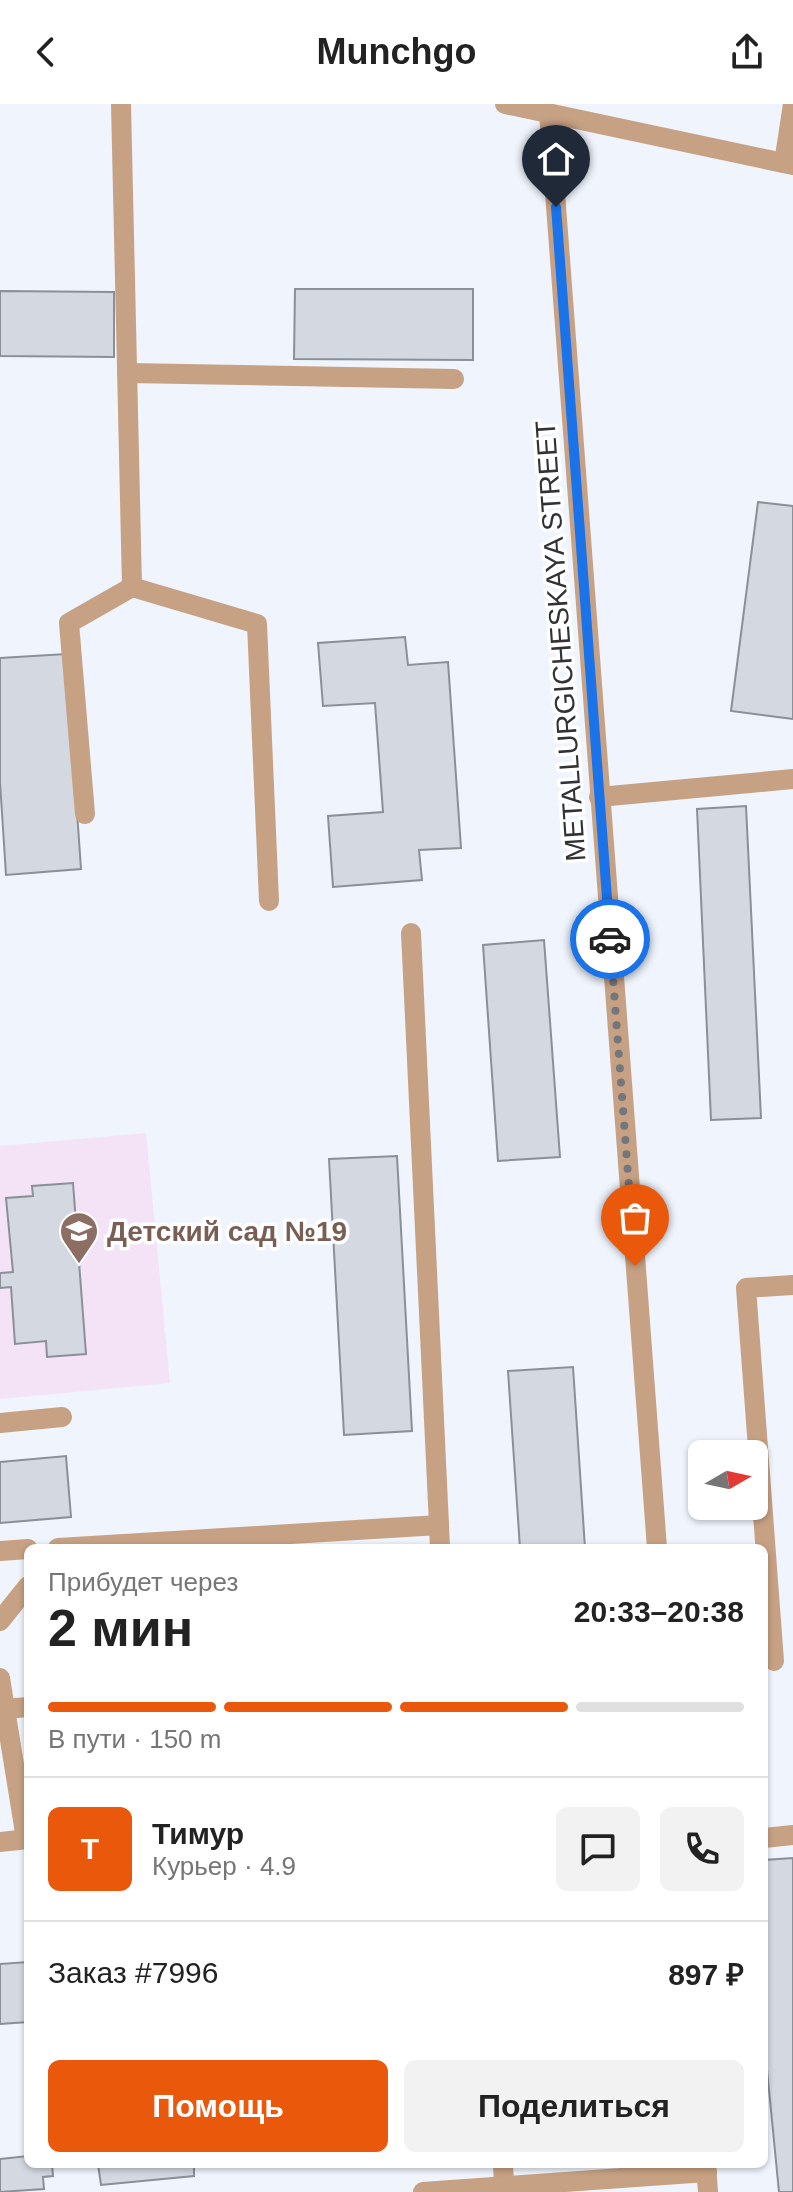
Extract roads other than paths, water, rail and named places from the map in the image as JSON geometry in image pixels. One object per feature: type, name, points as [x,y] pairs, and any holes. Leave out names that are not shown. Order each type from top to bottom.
[{"type":"street","points":[[121,104],[132,587]]},
{"type":"street","points":[[505,104],[550,109],[788,164],[793,104]]},
{"type":"street","name":"METALLURGICHESKAYA STREET","points":[[550,109],[657,1544]]},
{"type":"street","points":[[127,373],[454,379]]},
{"type":"street","points":[[85,814],[69,623],[132,587],[257,624],[269,901]]},
{"type":"street","points":[[599,797],[793,779]]},
{"type":"street","points":[[411,933],[440,1544]]},
{"type":"street","points":[[765,1544],[746,1288],[793,1285]]},
{"type":"street","points":[[0,1423],[62,1417]]},
{"type":"street","points":[[124,1544],[439,1525]]},
{"type":"street","points":[[0,1551],[24,1549]]},
{"type":"street","points":[[768,1581],[774,1661]]},
{"type":"street","points":[[0,1621],[24,1591]]},
{"type":"street","points":[[0,1678],[24,1821]]},
{"type":"street","points":[[5,1709],[24,1707]]},
{"type":"street","points":[[768,1838],[793,1835]]},
{"type":"street","points":[[0,1842],[24,1839]]},
{"type":"street","points":[[503,2168],[504,2186]]},
{"type":"street","points":[[423,2192],[707,2176]]},
{"type":"place","name":"Детский сад №19","points":[[79,1265]]}]
